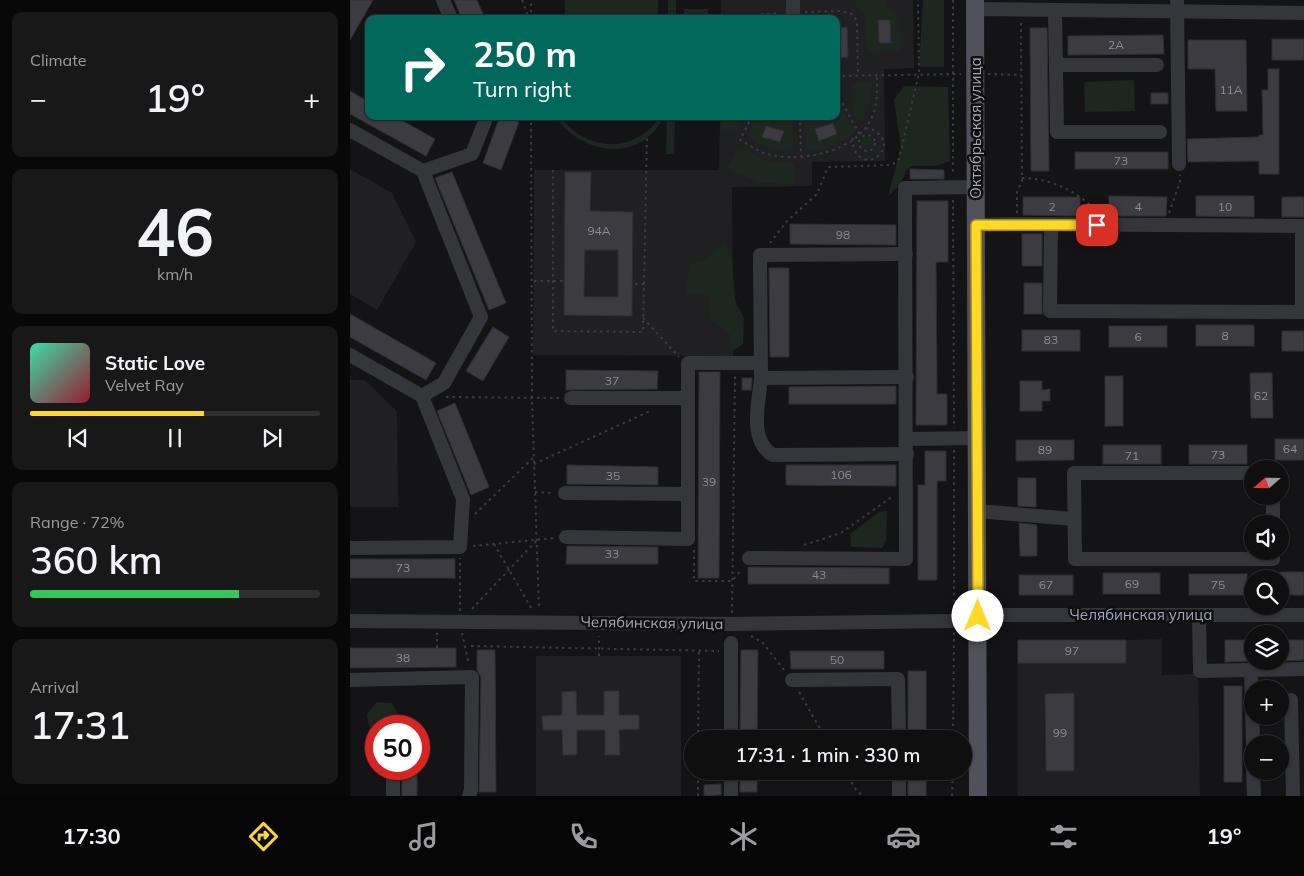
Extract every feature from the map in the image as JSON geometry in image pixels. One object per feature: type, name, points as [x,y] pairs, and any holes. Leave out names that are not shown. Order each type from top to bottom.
[{"type":"main road","name":"Октябрьская улица","points":[[975,5],[978,796]]},
{"type":"street","points":[[443,0],[449,15]]},
{"type":"street","points":[[975,5],[1055,10],[1177,6],[1304,14]]},
{"type":"street","points":[[1177,6],[1179,164]]},
{"type":"street","points":[[1055,10],[1057,132],[1160,132]]},
{"type":"street","points":[[1056,65],[1157,65]]},
{"type":"street","points":[[423,171],[472,154],[485,120]]},
{"type":"street","points":[[350,130],[423,171],[481,316],[444,382],[422,396]]},
{"type":"street","points":[[748,561],[906,559],[905,188],[976,187]]},
{"type":"street","points":[[976,225],[1017,224],[1302,226],[1302,312],[1050,311],[1051,225]]},
{"type":"street","points":[[906,254],[760,255],[761,378],[758,438],[764,450],[773,455],[907,454]]},
{"type":"street","points":[[350,355],[422,396],[464,499],[460,547],[350,548]]},
{"type":"street","points":[[566,537],[688,538],[688,363],[761,363]]},
{"type":"street","points":[[761,378],[907,377]]},
{"type":"street","points":[[571,398],[688,398]]},
{"type":"street","points":[[907,438],[977,438]]},
{"type":"street","points":[[1244,472],[1074,473],[1074,559],[1244,558]]},
{"type":"street","points":[[565,493],[688,494]]},
{"type":"street","points":[[977,511],[1074,518]]},
{"type":"street","points":[[1199,615],[1200,671],[1251,670],[1252,735]]},
{"type":"street","name":"Челябинская улица","points":[[978,616],[1304,615]]},
{"type":"street","name":"Челябинская улица","points":[[350,621],[732,624],[954,621]]},
{"type":"street","points":[[731,647],[731,730]]},
{"type":"street","points":[[1289,669],[1304,669]]},
{"type":"street","points":[[350,680],[472,677],[471,790],[469,796]]},
{"type":"street","points":[[792,680],[898,679],[899,730]]},
{"type":"street","points":[[1292,700],[1293,796]]},
{"type":"street","points":[[393,780],[393,796]]},
{"type":"street","points":[[731,780],[731,796]]},
{"type":"street","points":[[899,780],[899,796]]},
{"type":"street","points":[[1253,780],[1254,796]]},
{"type":"path","points":[[522,0],[528,15]]},
{"type":"path","points":[[530,15],[531,0]]},
{"type":"path","points":[[760,255],[787,221],[817,194],[828,167],[892,165],[900,159],[919,73],[918,0]]},
{"type":"path","points":[[953,0],[953,730]]},
{"type":"path","points":[[744,15],[793,6],[852,14],[857,21],[858,75]]},
{"type":"path","points":[[1017,224],[1017,192],[1022,178],[1021,9]]},
{"type":"path","points":[[840,76],[919,73],[1021,75]]},
{"type":"path","points":[[750,120],[740,140],[764,153],[784,157],[816,156],[839,147],[853,138],[861,135],[868,134],[876,142],[874,148],[869,152],[859,147],[859,141],[861,135],[877,102],[877,74]]},
{"type":"path","points":[[840,99],[861,135]]},
{"type":"path","points":[[531,120],[532,399],[539,622]]},
{"type":"path","points":[[800,120],[801,156]]},
{"type":"path","points":[[853,138],[854,152],[859,156],[872,159],[878,156],[882,150],[882,137],[878,132],[865,128]]},
{"type":"path","points":[[553,170],[553,331],[643,332],[647,137]]},
{"type":"path","points":[[1168,225],[1170,206],[1180,182],[1179,164]]},
{"type":"path","points":[[1022,178],[1033,178],[1055,184],[1082,196],[1112,225]]},
{"type":"path","points":[[534,281],[564,281]]},
{"type":"path","points":[[632,284],[644,284]]},
{"type":"path","points":[[643,318],[688,365]]},
{"type":"path","points":[[732,624],[735,370]]},
{"type":"path","points":[[422,396],[532,399],[571,398]]},
{"type":"path","points":[[534,464],[650,410]]},
{"type":"path","points":[[461,528],[534,457]]},
{"type":"path","points":[[804,546],[841,533],[907,485]]},
{"type":"path","points":[[535,492],[565,493]]},
{"type":"path","points":[[460,547],[566,537]]},
{"type":"path","points":[[460,622],[537,540]]},
{"type":"path","points":[[694,543],[694,581],[732,581]]},
{"type":"path","points":[[494,544],[539,622]]},
{"type":"path","points":[[732,581],[748,561]]},
{"type":"path","points":[[436,648],[437,622]]},
{"type":"path","points":[[599,623],[599,656]]},
{"type":"path","points":[[471,646],[699,651],[731,647]]},
{"type":"path","points":[[698,730],[699,651]]},
{"type":"path","points":[[698,780],[698,796]]},
{"type":"path","points":[[850,780],[856,790],[863,796]]},
{"type":"path","points":[[952,796],[953,780]]},
{"type":"shaded area","points":[[565,0],[658,0],[658,15],[565,15]]},
{"type":"shaded area","points":[[668,0],[676,0],[676,15],[668,15]]},
{"type":"shaded area","points":[[721,0],[913,0],[914,68],[884,69],[885,161],[812,162],[812,186],[732,187],[733,356],[533,355],[534,170],[719,170],[720,120],[840,120],[840,15],[721,15]]},
{"type":"shaded area","points":[[856,0],[885,0],[885,4],[900,20],[901,51],[867,53],[865,14],[856,7]]},
{"type":"shaded area","points":[[923,0],[944,0],[944,67],[919,67]]},
{"type":"shaded area","points":[[684,9],[708,9],[708,15],[684,15]]},
{"type":"shaded area","points":[[1134,80],[1135,111],[1085,112],[1084,82]]},
{"type":"shaded area","points":[[872,81],[871,100],[862,123],[853,111],[852,83]]},
{"type":"shaded area","points":[[904,86],[948,87],[950,161],[935,166],[911,166],[906,171],[900,185],[888,196],[901,148],[894,100]]},
{"type":"shaded area","points":[[840,106],[855,132],[838,143],[825,148],[819,150],[806,149],[805,120],[840,120]]},
{"type":"shaded area","points":[[558,120],[563,120],[570,128],[583,137],[596,142],[624,143],[638,138],[650,129],[657,120],[661,120],[654,131],[641,142],[627,148],[611,149],[595,146],[580,140]]},
{"type":"shaded area","points":[[667,120],[675,120],[674,154],[666,154]]},
{"type":"shaded area","points":[[722,120],[744,120],[736,133],[721,128]]},
{"type":"shaded area","points":[[755,120],[794,120],[793,148],[780,150],[769,148],[747,136]]},
{"type":"shaded area","points":[[865,137],[869,137],[873,143],[869,149],[865,149],[861,145],[861,141]]},
{"type":"shaded area","points":[[738,147],[770,162],[794,163],[794,184],[760,183],[726,169]]},
{"type":"shaded area","points":[[350,169],[392,193],[416,242],[377,310],[350,294]]},
{"type":"shaded area","points":[[725,242],[732,261],[735,300],[744,318],[743,344],[733,351],[729,333],[711,321],[709,296],[686,294],[689,264],[707,259]]},
{"type":"shaded area","points":[[350,380],[365,380],[397,412],[398,507],[350,507]]},
{"type":"shaded area","points":[[887,511],[886,541],[882,548],[851,547],[850,534],[879,512]]},
{"type":"shaded area","points":[[1162,639],[1162,675],[1198,674],[1200,796],[1018,796],[1018,663],[1126,662],[1126,640]]},
{"type":"shaded area","points":[[536,656],[681,656],[681,796],[536,796]]},
{"type":"shaded area","points":[[377,702],[392,703],[398,715],[367,715]]},
{"type":"building","points":[[350,0],[373,0],[350,40]]},
{"type":"building","points":[[454,0],[477,0],[483,15],[460,15]]},
{"type":"building","points":[[878,20],[890,20],[891,43],[879,43]]},
{"type":"building","points":[[847,27],[848,57],[840,58],[840,28]]},
{"type":"building","points":[[1030,28],[1047,28],[1049,171],[1031,171]]},
{"type":"building","points":[[1163,35],[1164,54],[1068,55],[1068,36]]},
{"type":"building","points":[[1272,39],[1304,39],[1304,60],[1272,60]]},
{"type":"building","points":[[1188,40],[1246,40],[1247,111],[1216,111],[1215,69],[1188,69]]},
{"type":"building","points":[[1268,69],[1279,69],[1279,174],[1259,174],[1259,161],[1188,162],[1187,139],[1259,137],[1259,135],[1263,135],[1262,90],[1268,90]]},
{"type":"building","points":[[350,91],[365,100],[365,120],[401,120],[435,139],[426,156],[350,114]]},
{"type":"building","points":[[1151,93],[1168,93],[1168,104],[1151,104]]},
{"type":"building","points":[[499,120],[519,122],[501,170],[483,163]]},
{"type":"building","points":[[833,123],[837,134],[819,141],[815,129]]},
{"type":"building","points":[[766,126],[784,131],[780,142],[762,137]]},
{"type":"building","points":[[1075,152],[1168,152],[1168,169],[1075,169]]},
{"type":"building","points":[[910,169],[944,170],[944,179],[910,179]]},
{"type":"building","points":[[452,172],[506,303],[489,310],[435,178]]},
{"type":"building","points":[[565,172],[591,172],[590,211],[633,212],[632,316],[564,315]],"holes":[[[585,250],[618,250],[618,297],[584,297]]]},
{"type":"building","points":[[1109,196],[1167,197],[1166,216],[1109,216]]},
{"type":"building","points":[[1196,196],[1254,196],[1254,217],[1196,216]]},
{"type":"building","points":[[1023,197],[1080,197],[1080,216],[1023,215]]},
{"type":"building","points":[[1282,197],[1304,197],[1304,217],[1282,217]]},
{"type":"building","points":[[917,201],[948,201],[948,262],[936,262],[937,394],[947,394],[947,425],[916,425]]},
{"type":"building","points":[[790,224],[896,225],[896,245],[790,244]]},
{"type":"building","points":[[1022,234],[1042,234],[1042,266],[1022,266]]},
{"type":"building","points":[[769,268],[789,268],[789,357],[770,357]]},
{"type":"building","points":[[1024,283],[1042,283],[1042,314],[1024,314]]},
{"type":"building","points":[[350,314],[436,363],[426,380],[350,337]]},
{"type":"building","points":[[1196,325],[1254,325],[1254,346],[1196,346]]},
{"type":"building","points":[[1109,326],[1167,326],[1167,347],[1109,347]]},
{"type":"building","points":[[493,327],[509,337],[483,381],[466,371]]},
{"type":"building","points":[[1022,330],[1080,330],[1080,351],[1022,351]]},
{"type":"building","points":[[1282,331],[1304,331],[1304,351],[1282,351]]},
{"type":"building","points":[[566,370],[658,371],[657,389],[566,390]]},
{"type":"building","points":[[699,372],[720,372],[719,578],[698,578]]},
{"type":"building","points":[[1250,373],[1272,373],[1273,418],[1251,418]]},
{"type":"building","points":[[1105,376],[1123,376],[1123,426],[1105,426]]},
{"type":"building","points":[[742,378],[752,378],[751,390],[742,390]]},
{"type":"building","points":[[1020,381],[1042,381],[1042,390],[1050,389],[1050,401],[1042,401],[1042,411],[1020,411]]},
{"type":"building","points":[[896,386],[896,404],[789,404],[789,387]]},
{"type":"building","points":[[455,403],[489,487],[471,495],[437,411]]},
{"type":"building","points":[[1275,439],[1304,439],[1304,460],[1275,460]]},
{"type":"building","points":[[1016,440],[1074,440],[1074,460],[1016,461]]},
{"type":"building","points":[[1103,445],[1161,445],[1161,464],[1103,464]]},
{"type":"building","points":[[1189,445],[1247,445],[1247,460],[1244,460],[1244,464],[1189,464]]},
{"type":"building","points":[[925,451],[946,451],[946,481],[937,481],[937,580],[918,580],[918,485],[925,485]]},
{"type":"building","points":[[567,465],[658,467],[658,485],[567,484]]},
{"type":"building","points":[[786,465],[896,465],[896,486],[786,485]]},
{"type":"building","points":[[1018,478],[1036,478],[1036,507],[1018,506]]},
{"type":"building","points":[[1019,523],[1037,525],[1037,556],[1020,556]]},
{"type":"building","points":[[567,546],[658,547],[658,564],[566,564]]},
{"type":"building","points":[[350,559],[455,559],[455,578],[350,578]]},
{"type":"building","points":[[748,567],[889,568],[889,584],[748,584]]},
{"type":"building","points":[[1289,572],[1304,572],[1304,595],[1289,595]]},
{"type":"building","points":[[1103,573],[1160,573],[1160,594],[1103,594]]},
{"type":"building","points":[[1189,574],[1244,574],[1244,595],[1189,595]]},
{"type":"building","points":[[1019,575],[1073,575],[1073,595],[1019,595]]},
{"type":"building","points":[[1018,640],[1126,640],[1126,663],[1018,663]]},
{"type":"building","points":[[1225,640],[1244,640],[1244,661],[1225,662]]},
{"type":"building","points":[[1289,640],[1304,640],[1304,660],[1289,661]]},
{"type":"building","points":[[350,648],[456,648],[456,667],[350,668]]},
{"type":"building","points":[[477,650],[495,650],[496,792],[479,792],[481,677],[477,670]]},
{"type":"building","points":[[741,650],[758,650],[757,730],[740,730]]},
{"type":"building","points":[[790,651],[884,651],[884,669],[791,669]]},
{"type":"building","points":[[908,671],[926,671],[926,730],[908,730]]},
{"type":"building","points":[[1224,686],[1242,686],[1242,782],[1224,782]]},
{"type":"building","points":[[576,691],[577,715],[604,715],[604,691],[619,691],[619,715],[639,715],[639,729],[619,730],[620,755],[605,755],[605,730],[577,730],[577,755],[563,755],[562,730],[543,730],[542,716],[562,715],[562,692]]},
{"type":"building","points":[[1074,693],[1074,771],[1046,771],[1045,694]]},
{"type":"building","points":[[402,780],[417,780],[417,796],[402,796]]},
{"type":"building","points":[[740,780],[757,780],[757,792],[740,792]]},
{"type":"building","points":[[908,780],[926,780],[926,796],[908,796]]},
{"type":"building","points":[[721,784],[721,795],[704,796],[704,785]]},
{"type":"route","points":[[978,616],[976,225],[1097,225]]}]
